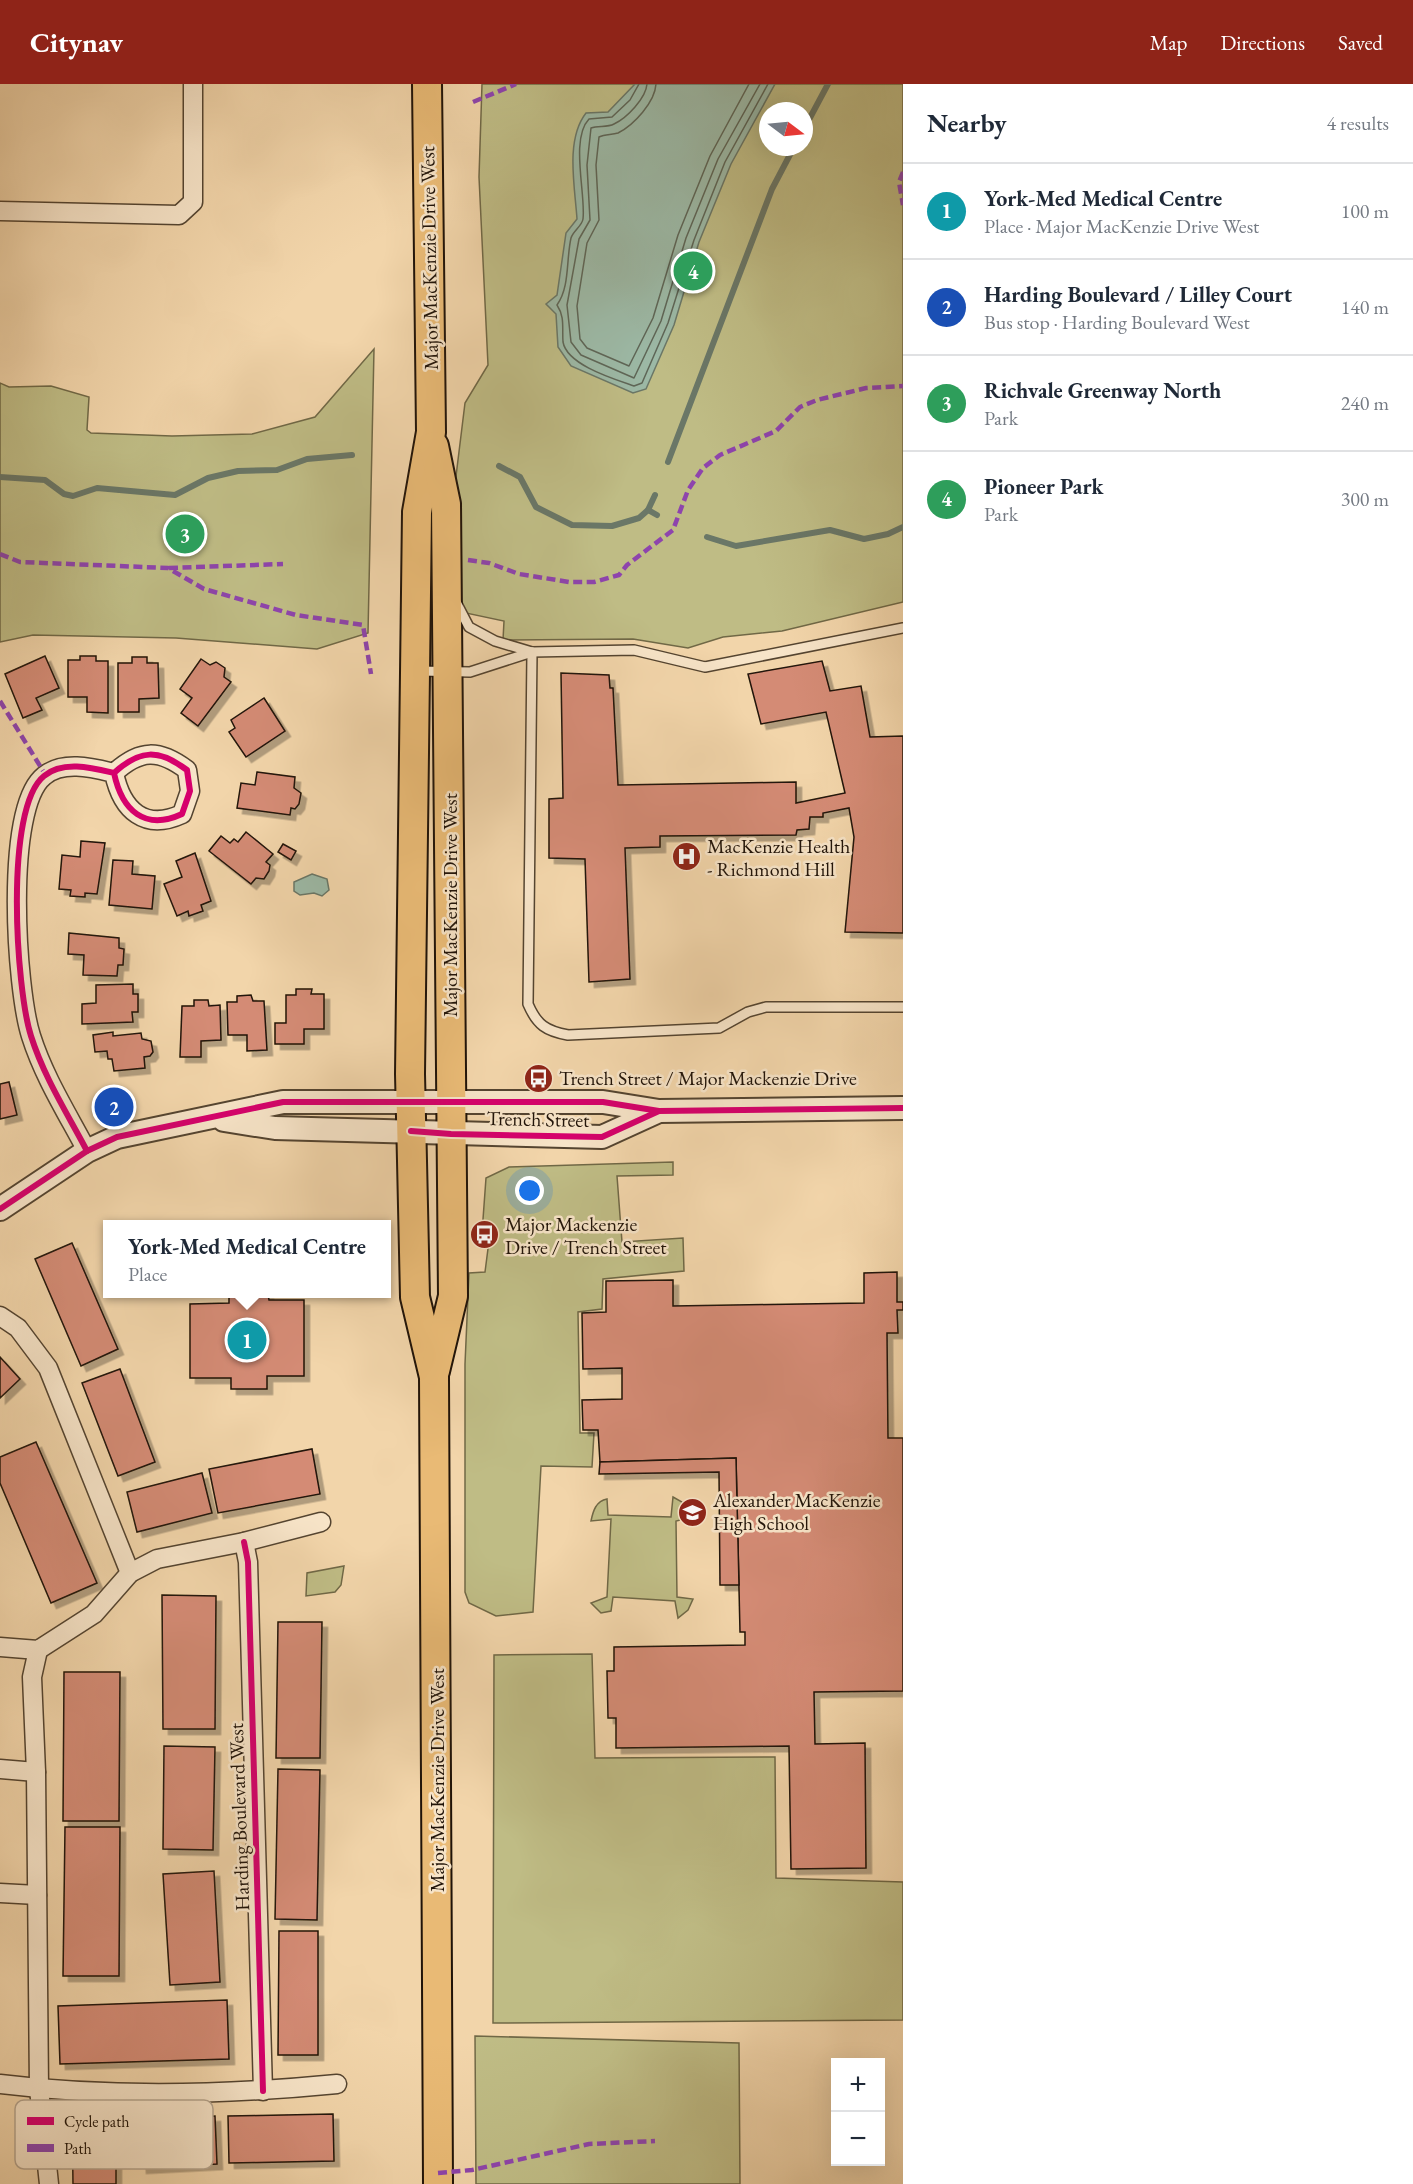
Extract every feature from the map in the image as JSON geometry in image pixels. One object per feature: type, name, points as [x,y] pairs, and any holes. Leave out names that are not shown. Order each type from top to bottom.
[{"type":"main road","name":"Major MacKenzie Drive West","points":[[427,84],[430,432],[417,512],[411,1131],[415,1297],[434,1377],[438,2184]]},
{"type":"main road","name":"Major MacKenzie Drive West","points":[[430,432],[446,504],[453,1296],[434,1377]]},
{"type":"street","points":[[0,211],[179,215],[194,202],[192,84]]},
{"type":"street","points":[[87,1150],[46,1074],[30,1035],[20,986],[18,867],[25,812],[34,786],[45,774],[58,768],[87,767],[114,773]]},
{"type":"street","points":[[0,1209],[87,1150],[117,1137],[283,1101],[451,1102]]},
{"type":"street","name":"Trench Street","points":[[451,1102],[603,1102],[659,1111],[903,1108]]},
{"type":"street","name":"Trench Street","points":[[211,1117],[276,1128],[602,1137],[659,1111]]},
{"type":"street","points":[[0,1316],[18,1328],[48,1368],[130,1573]]},
{"type":"street","points":[[0,1647],[38,1650],[94,1614],[130,1573],[157,1558],[244,1542],[321,1522]]},
{"type":"street","name":"Harding Boulevard West","points":[[244,1542],[249,1574],[263,2091]]},
{"type":"street","points":[[38,1650],[32,1677],[36,1772],[40,2100]]},
{"type":"street","points":[[0,1769],[36,1772]]},
{"type":"street","points":[[0,1893],[37,1895]]},
{"type":"street","points":[[0,2084],[39,2089],[148,2095],[263,2091],[338,2084]]},
{"type":"street","points":[[47,2169],[49,2184]]},
{"type":"lane","points":[[448,587],[469,627],[495,641],[532,652]]},
{"type":"lane","points":[[417,671],[470,672],[532,652],[634,650],[705,667],[903,628]]},
{"type":"lane","points":[[532,652],[528,1004],[535,1021],[545,1029],[568,1035],[719,1028],[748,1012],[766,1006],[903,1007]]},
{"type":"shaded area","points":[[482,84],[903,84],[903,602],[782,631],[723,637],[688,648],[633,639],[503,640],[504,621],[461,612],[450,525],[465,403],[488,365],[479,177]]},
{"type":"shaded area","points":[[374,349],[368,633],[317,649],[176,638],[33,635],[0,642],[0,383],[9,387],[51,386],[89,397],[87,430],[91,433],[172,436],[252,434],[315,417]]},
{"type":"shaded area","points":[[673,1162],[673,1175],[617,1176],[622,1242],[683,1238],[684,1271],[603,1279],[602,1309],[578,1312],[580,1433],[594,1433],[592,1467],[541,1466],[533,1612],[496,1616],[469,1603],[465,1592],[465,1364],[469,1273],[485,1272],[490,1233],[482,1233],[486,1178],[509,1167]]},
{"type":"shaded area","points":[[673,1497],[682,1502],[693,1517],[676,1521],[677,1597],[693,1599],[688,1610],[678,1618],[675,1601],[613,1597],[611,1611],[601,1613],[591,1603],[607,1597],[611,1519],[591,1521],[596,1507],[607,1499],[608,1515],[671,1517]]},
{"type":"shaded area","points":[[344,1566],[341,1585],[335,1592],[306,1596],[307,1573]]},
{"type":"shaded area","points":[[592,1654],[595,1758],[775,1757],[776,1878],[903,1882],[903,2020],[493,2023],[494,1655]]},
{"type":"shaded area","points":[[475,2036],[739,2043],[740,2184],[476,2184]]},
{"type":"water","points":[[635,84],[775,84],[765,102],[759,102],[759,113],[731,164],[699,242],[674,325],[646,389],[633,393],[571,366],[558,347],[556,314],[546,304],[557,295],[566,233],[577,219],[573,179],[575,136],[586,113],[608,112]]},
{"type":"water","points":[[312,874],[327,879],[329,890],[322,896],[314,893],[300,895],[294,891],[294,882]]},
{"type":"building","points":[[45,656],[59,688],[36,698],[42,710],[23,718],[5,674]]},
{"type":"building","points":[[80,656],[96,656],[96,661],[108,661],[108,713],[87,712],[87,697],[68,697],[68,660],[80,660]]},
{"type":"building","points":[[132,657],[147,657],[147,663],[158,663],[159,698],[139,699],[139,712],[118,712],[118,663],[132,663]]},
{"type":"building","points":[[201,659],[210,665],[216,662],[225,668],[224,677],[231,682],[198,726],[181,713],[192,698],[180,689]]},
{"type":"building","points":[[822,661],[830,691],[861,686],[870,737],[903,736],[903,933],[845,932],[854,837],[849,808],[823,813],[823,817],[810,817],[809,829],[797,830],[796,835],[660,836],[660,847],[625,848],[630,979],[589,982],[585,859],[549,858],[549,799],[563,798],[561,673],[609,675],[610,688],[613,688],[618,785],[796,782],[796,803],[845,793],[826,712],[761,724],[748,674]]},
{"type":"building","points":[[264,698],[285,731],[246,757],[229,732],[235,728],[231,720]]},
{"type":"building","points":[[257,772],[295,777],[294,788],[301,793],[299,804],[295,809],[291,808],[290,815],[237,808],[241,783],[255,785]]},
{"type":"building","points":[[246,832],[273,854],[266,862],[270,865],[264,879],[256,878],[251,884],[209,851],[221,836],[230,843],[234,839],[238,842]]},
{"type":"building","points":[[81,841],[105,843],[97,894],[85,893],[85,897],[70,896],[71,890],[59,889],[62,855],[80,857]]},
{"type":"building","points":[[283,844],[296,851],[291,860],[278,852]]},
{"type":"building","points":[[195,853],[211,901],[201,905],[203,911],[189,916],[188,911],[177,916],[164,884],[182,877],[176,861]]},
{"type":"building","points":[[113,860],[133,861],[132,874],[155,876],[152,909],[109,905]]},
{"type":"building","points":[[69,933],[119,938],[119,948],[124,949],[123,965],[118,965],[117,976],[83,975],[84,955],[68,954]]},
{"type":"building","points":[[133,984],[133,994],[138,994],[138,1012],[132,1012],[133,1022],[82,1024],[82,1004],[96,1003],[96,985]]},
{"type":"building","points":[[296,989],[312,989],[311,994],[324,994],[324,1029],[304,1029],[304,1044],[275,1044],[275,1023],[286,1023],[286,995],[296,995]]},
{"type":"building","points":[[251,995],[253,1001],[264,1001],[267,1050],[247,1051],[247,1035],[228,1035],[227,1002],[237,1002],[237,996]]},
{"type":"building","points":[[194,1000],[208,1000],[209,1006],[220,1005],[221,1040],[201,1041],[201,1057],[180,1057],[182,1006],[194,1006]]},
{"type":"building","points":[[113,1032],[113,1036],[141,1033],[142,1039],[151,1041],[153,1052],[150,1056],[144,1057],[145,1068],[114,1071],[112,1059],[108,1059],[107,1051],[95,1052],[93,1035]]},
{"type":"building","points":[[9,1082],[17,1115],[0,1119],[0,1084]]},
{"type":"building","points":[[72,1243],[118,1349],[81,1366],[35,1259]]},
{"type":"building","points":[[897,1272],[897,1302],[903,1302],[903,1310],[897,1310],[898,1333],[887,1333],[888,1438],[903,1438],[903,1691],[814,1692],[815,1744],[865,1743],[866,1868],[791,1869],[789,1746],[616,1748],[616,1718],[608,1718],[607,1671],[614,1671],[614,1647],[745,1645],[745,1632],[740,1632],[736,1458],[600,1462],[598,1430],[583,1430],[582,1400],[622,1399],[622,1368],[583,1369],[582,1313],[606,1312],[606,1281],[673,1280],[673,1306],[864,1303],[864,1273]]},
{"type":"building","points":[[229,1298],[304,1300],[304,1376],[267,1376],[267,1389],[231,1389],[231,1378],[190,1378],[190,1304],[229,1303]]},
{"type":"building","points":[[0,1357],[20,1379],[0,1398]]},
{"type":"building","points":[[120,1369],[155,1462],[118,1476],[82,1383]]},
{"type":"building","points":[[36,1442],[97,1583],[51,1603],[0,1483],[0,1457]]},
{"type":"building","points":[[312,1449],[320,1494],[218,1513],[209,1469]]},
{"type":"building","points":[[736,1458],[739,1585],[720,1585],[719,1472],[599,1474],[600,1462]]},
{"type":"building","points":[[202,1473],[212,1513],[137,1532],[127,1492]]},
{"type":"building","points":[[162,1595],[216,1596],[215,1729],[163,1729]]},
{"type":"building","points":[[278,1622],[322,1622],[320,1758],[276,1758]]},
{"type":"building","points":[[64,1672],[120,1672],[119,1821],[63,1821]]},
{"type":"building","points":[[164,1746],[215,1747],[213,1850],[163,1849]]},
{"type":"building","points":[[278,1769],[320,1770],[317,1920],[275,1919]]},
{"type":"building","points":[[65,1827],[120,1827],[119,1976],[63,1976]]},
{"type":"building","points":[[214,1871],[220,1982],[170,1985],[163,1874]]},
{"type":"building","points":[[279,1931],[318,1931],[318,2055],[278,2055]]},
{"type":"building","points":[[227,2000],[229,2059],[60,2064],[58,2006]]},
{"type":"building","points":[[333,2114],[334,2161],[229,2163],[228,2116]]},
{"type":"building","points":[[213,2116],[215,2116],[217,2164],[213,2164]]},
{"type":"building","points":[[73,2169],[116,2169],[116,2184],[73,2184]]},
{"type":"waterway","points":[[813,112],[828,84]]},
{"type":"waterway","points":[[668,462],[772,189],[789,156]]},
{"type":"waterway","points":[[0,477],[45,480],[64,494],[73,496],[97,488],[175,495],[208,478],[238,471],[277,470],[307,459],[352,455]]},
{"type":"waterway","points":[[499,466],[520,477],[536,507],[572,525],[612,526],[639,518],[648,510],[655,495]]},
{"type":"waterway","points":[[648,510],[657,515]]},
{"type":"waterway","points":[[707,537],[736,546],[830,530],[864,539],[888,534],[903,527]]},
{"type":"marked path","points":[[473,102],[516,84]]},
{"type":"marked path","points":[[903,172],[899,182],[903,205]]},
{"type":"marked path","points":[[468,560],[489,563],[519,574],[569,582],[594,582],[619,575],[627,565],[673,530],[688,490],[703,468],[720,455],[776,431],[800,407],[817,400],[866,388],[903,386]]},
{"type":"marked path","points":[[0,554],[20,562],[168,568],[204,589],[296,615],[363,625],[371,674]]},
{"type":"marked path","points":[[169,568],[283,564]]},
{"type":"marked path","points":[[0,701],[45,774]]},
{"type":"marked path","points":[[438,2173],[472,2170],[589,2144],[655,2141]]},
{"type":"cycle path","points":[[87,1151],[49,1080],[31,1036],[21,980],[18,942],[18,860],[23,824],[31,794],[44,776],[60,768],[78,767],[114,773],[123,798],[129,807],[146,819],[169,819],[182,814],[190,791],[187,770],[177,763],[158,755],[141,756],[132,759],[114,773]]},
{"type":"cycle path","points":[[0,1209],[87,1151],[117,1137],[283,1102],[603,1102],[659,1111],[903,1108]]},
{"type":"cycle path","points":[[411,1131],[602,1137],[659,1111]]},
{"type":"cycle path","points":[[244,1542],[248,1562],[263,2091]]},
{"type":"place","name":"Pioneer Park","points":[[693,271]]},
{"type":"place","name":"Richvale Greenway North","points":[[185,534]]},
{"type":"place","name":"MacKenzie Health - Richmond Hill","points":[[686,857]]},
{"type":"place","name":"Trench Street / Major Mackenzie Drive","points":[[538,1078]]},
{"type":"place","name":"Harding Boulevard / Lilley Court","points":[[114,1107]]},
{"type":"place","name":"Major Mackenzie Drive / Trench Street","points":[[484,1235]]},
{"type":"place","name":"York-Med Medical Centre","points":[[247,1340]]},
{"type":"place","name":"Alexander MacKenzie High School","points":[[692,1512]]}]
